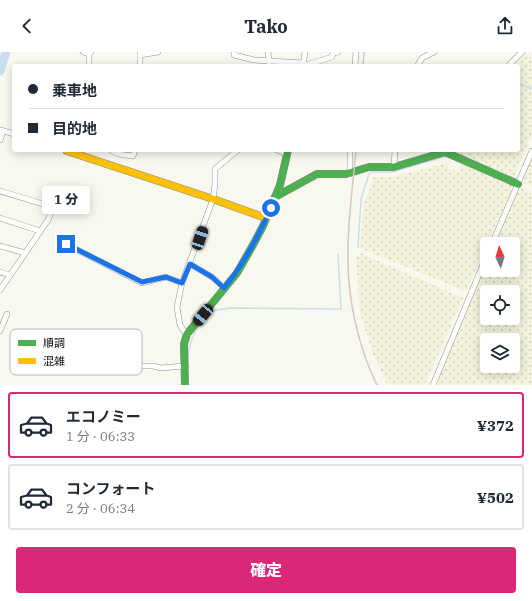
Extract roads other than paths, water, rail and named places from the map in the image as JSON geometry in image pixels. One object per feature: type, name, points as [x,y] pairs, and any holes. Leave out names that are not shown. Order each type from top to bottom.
[{"type":"street","points":[[83,52],[90,53],[89,64]]},
{"type":"street","points":[[140,64],[140,53],[158,52]]},
{"type":"street","points":[[234,52],[234,55],[254,60],[292,64]]},
{"type":"street","points":[[268,52],[269,62]]},
{"type":"street","points":[[303,64],[305,52]]},
{"type":"street","points":[[314,64],[332,57],[333,53],[338,52]]},
{"type":"street","points":[[355,64],[356,52]]},
{"type":"street","points":[[419,64],[422,58],[434,52]]},
{"type":"street","points":[[510,64],[522,52]]},
{"type":"street","points":[[0,140],[1,130],[12,133]]},
{"type":"street","points":[[495,237],[532,151]]},
{"type":"street","points":[[79,152],[266,218]]},
{"type":"street","points":[[114,152],[133,156],[134,152]]},
{"type":"street","points":[[188,334],[180,325],[177,306],[182,283],[213,199],[215,169],[236,152]]},
{"type":"street","points":[[185,385],[184,344],[188,334],[237,273],[266,218],[275,197],[284,172],[287,152]]},
{"type":"street","points":[[350,152],[350,172]]},
{"type":"street","points":[[394,167],[395,152]]},
{"type":"street","points":[[275,197],[317,174],[346,174],[369,167],[394,167],[443,152]]},
{"type":"street","points":[[448,152],[518,184]]},
{"type":"street","points":[[0,191],[53,206],[48,220],[0,290]]},
{"type":"street","points":[[0,218],[40,231]]},
{"type":"street","points":[[66,244],[142,282],[166,277],[182,283]]},
{"type":"street","points":[[0,246],[25,253]]},
{"type":"street","points":[[190,264],[212,277],[224,288]]},
{"type":"street","points":[[0,272],[10,275]]},
{"type":"street","points":[[432,385],[480,272]]},
{"type":"street","points":[[0,330],[7,314]]},
{"type":"street","points":[[142,366],[161,368],[184,366]]},
{"type":"waterway","points":[[0,71],[6,52]]},
{"type":"waterway","points":[[520,84],[532,89]]},
{"type":"waterway","points":[[358,247],[361,199],[369,174],[371,172],[392,172],[447,156]]},
{"type":"waterway","points":[[189,367],[188,360],[190,344],[193,336],[206,317],[214,311],[230,308],[341,309],[338,254]]},
{"type":"railway","points":[[363,64],[364,52]]},
{"type":"railway","points":[[356,152],[348,233],[350,292],[352,308],[360,340],[377,385]]}]
